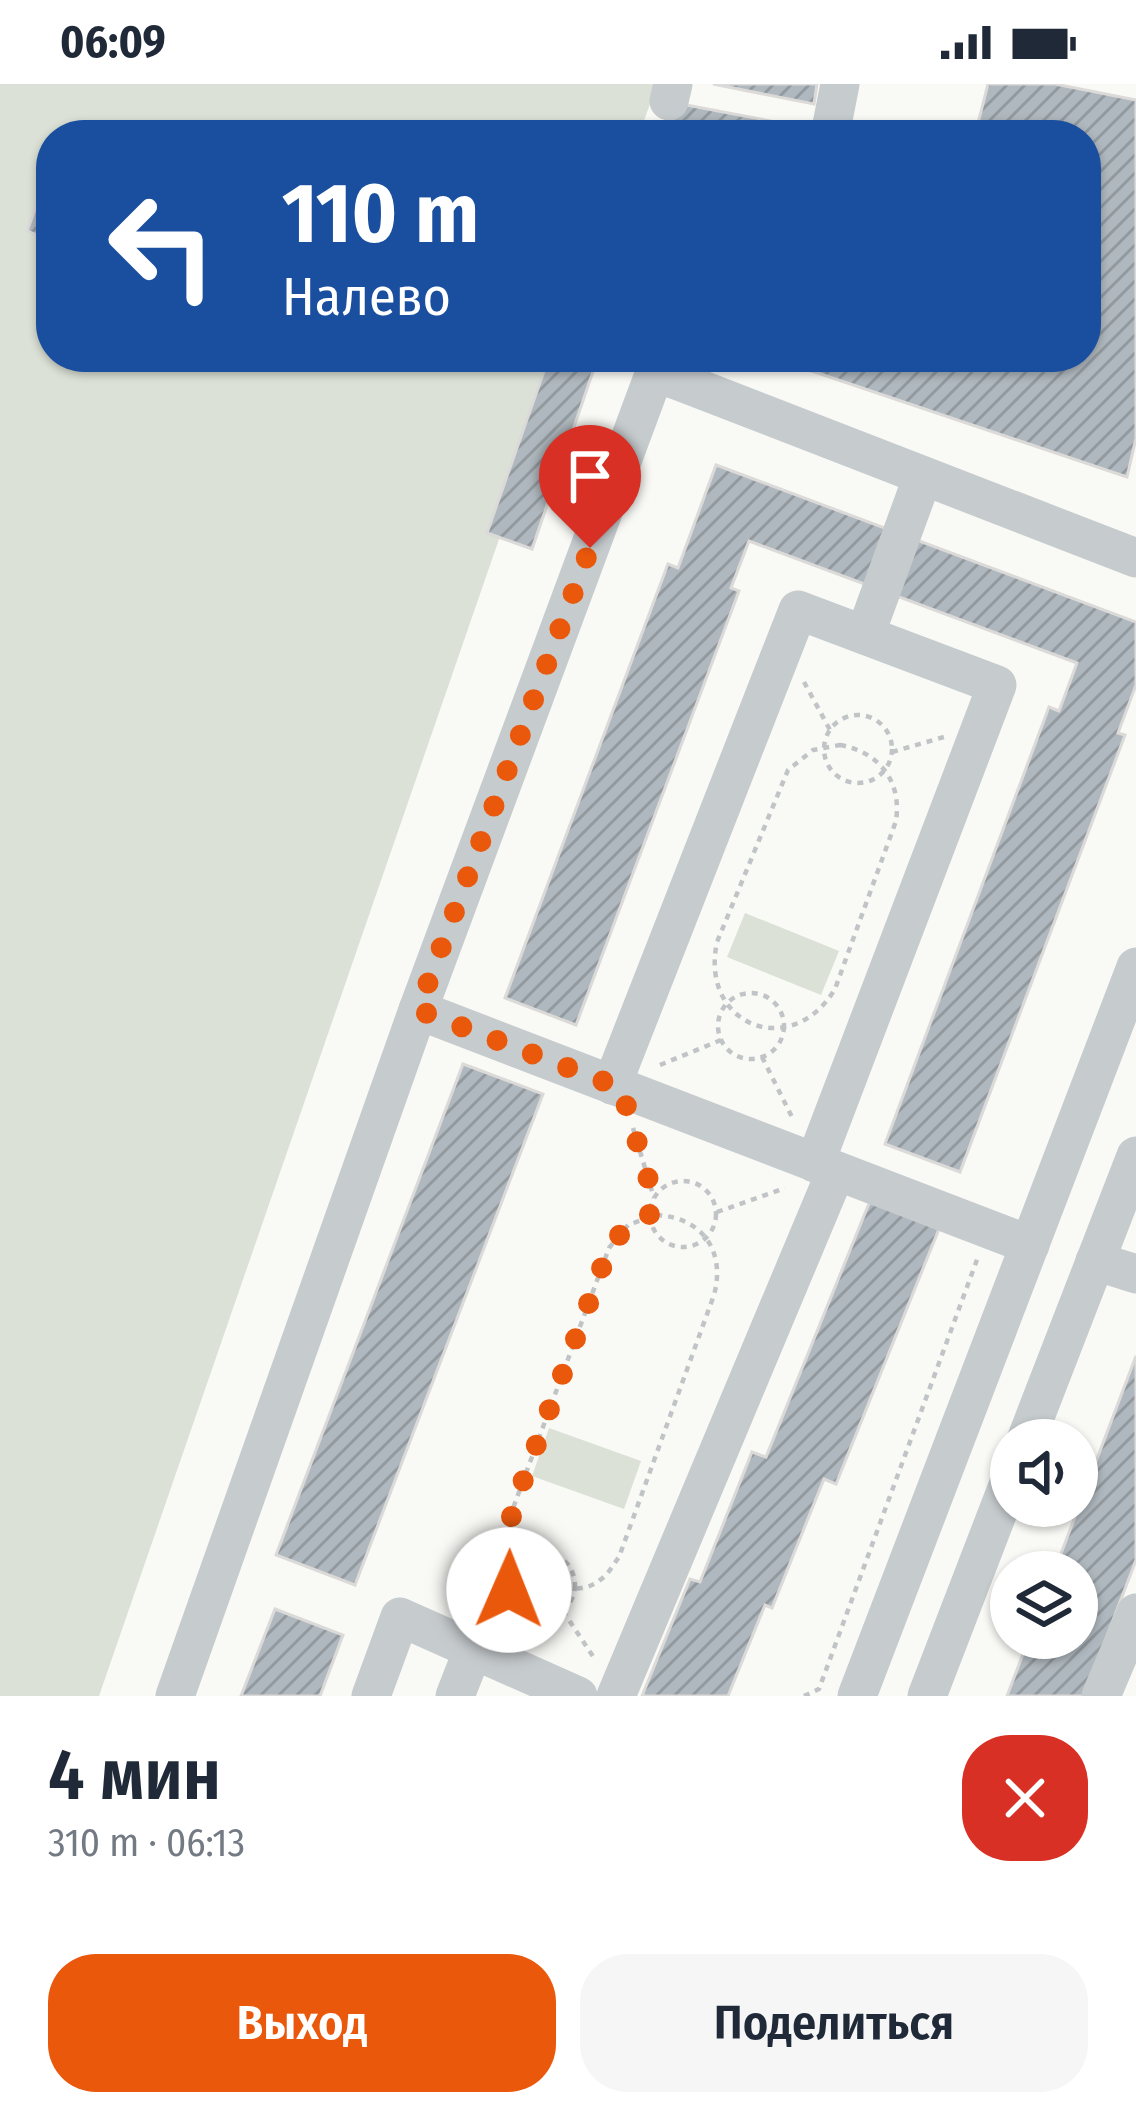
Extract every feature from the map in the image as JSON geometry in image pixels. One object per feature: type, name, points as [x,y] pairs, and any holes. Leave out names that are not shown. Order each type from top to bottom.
[{"type":"street","points":[[833,120],[841,84]]},
{"type":"street","points":[[175,1696],[418,1010],[652,380],[664,376],[679,381],[1136,558]]},
{"type":"street","points":[[865,635],[923,476]]},
{"type":"street","points":[[370,1696],[400,1617],[473,1650],[603,1695],[826,1167],[997,685],[798,610],[617,1086]]},
{"type":"street","points":[[857,1696],[1136,968]]},
{"type":"street","points":[[418,1010],[1030,1245]]},
{"type":"street","points":[[1034,1419],[1136,1156]]},
{"type":"street","points":[[1095,1261],[1136,1274]]},
{"type":"street","points":[[926,1696],[992,1527]]},
{"type":"street","points":[[1101,1696],[1136,1612]]},
{"type":"street","points":[[455,1696],[473,1650]]},
{"type":"path","points":[[784,645],[830,730]]},
{"type":"path","points":[[849,716],[872,717],[887,732],[892,752],[885,769],[864,782],[843,779],[827,763],[825,747],[830,730],[849,716]]},
{"type":"path","points":[[892,752],[982,725]]},
{"type":"path","points":[[825,747],[853,748],[885,769],[896,794],[896,821],[835,989],[810,1019],[784,1028],[754,1025],[726,1005],[712,964],[716,942],[788,770],[802,757],[825,747]]},
{"type":"path","points":[[740,995],[762,995],[779,1009],[784,1028],[776,1049],[762,1057],[736,1056],[721,1040],[719,1019],[726,1005],[740,995]]},
{"type":"path","points":[[654,1198],[617,1086],[721,1040]]},
{"type":"path","points":[[717,1212],[826,1167],[762,1057]]},
{"type":"path","points":[[695,1183],[710,1195],[717,1212],[707,1238],[692,1247],[667,1244],[655,1232],[649,1216],[654,1198],[667,1184],[695,1183]]},
{"type":"path","points":[[649,1216],[689,1221],[707,1238],[718,1262],[718,1279],[619,1558],[603,1579],[575,1589],[548,1589],[516,1564],[509,1541],[512,1511],[609,1248],[628,1225],[649,1216]]},
{"type":"path","points":[[804,1696],[819,1689],[988,1229]]},
{"type":"path","points":[[532,1553],[560,1556],[572,1570],[575,1589],[563,1611],[545,1618],[525,1614],[512,1600],[509,1580],[516,1564],[532,1553]]},
{"type":"path","points":[[421,1626],[509,1580]]},
{"type":"path","points":[[563,1611],[603,1695]]},
{"type":"shaded area","points":[[0,84],[657,84],[644,120],[36,120],[36,372],[557,372],[99,1696],[0,1696]]},
{"type":"shaded area","points":[[745,913],[839,951],[821,995],[727,957]]},
{"type":"shaded area","points":[[549,1428],[641,1461],[624,1509],[532,1476]]},
{"type":"building","points":[[713,84],[817,84],[814,104]]},
{"type":"building","points":[[988,84],[1055,84],[1136,100],[1136,438],[1127,477],[815,372],[1101,372],[1101,120],[979,120]]},
{"type":"building","points":[[676,103],[765,120],[673,120]]},
{"type":"building","points":[[36,207],[36,235],[27,231]]},
{"type":"building","points":[[544,372],[593,372],[532,549],[487,533]]},
{"type":"building","points":[[716,465],[1136,622],[1136,685],[1118,733],[1125,735],[960,1172],[885,1144],[1049,707],[1059,711],[1077,663],[749,541],[731,588],[739,591],[576,1025],[505,998],[668,564],[678,568]]},
{"type":"building","points":[[463,1064],[543,1094],[355,1585],[276,1555]]},
{"type":"building","points":[[870,1201],[939,1229],[836,1484],[824,1479],[772,1608],[765,1605],[728,1696],[642,1696],[690,1579],[700,1582],[752,1452],[766,1457]]},
{"type":"building","points":[[1136,1356],[1136,1560],[1084,1696],[1007,1696],[1021,1659],[1098,1659],[1098,1551],[1062,1551],[1071,1527],[1098,1527],[1098,1456]]},
{"type":"building","points":[[275,1609],[343,1635],[320,1696],[241,1696]]},
{"type":"route","points":[[509,1590],[516,1564],[509,1541],[512,1511],[609,1248],[628,1225],[649,1216],[654,1198],[621,1088],[418,1010],[590,548]]}]
